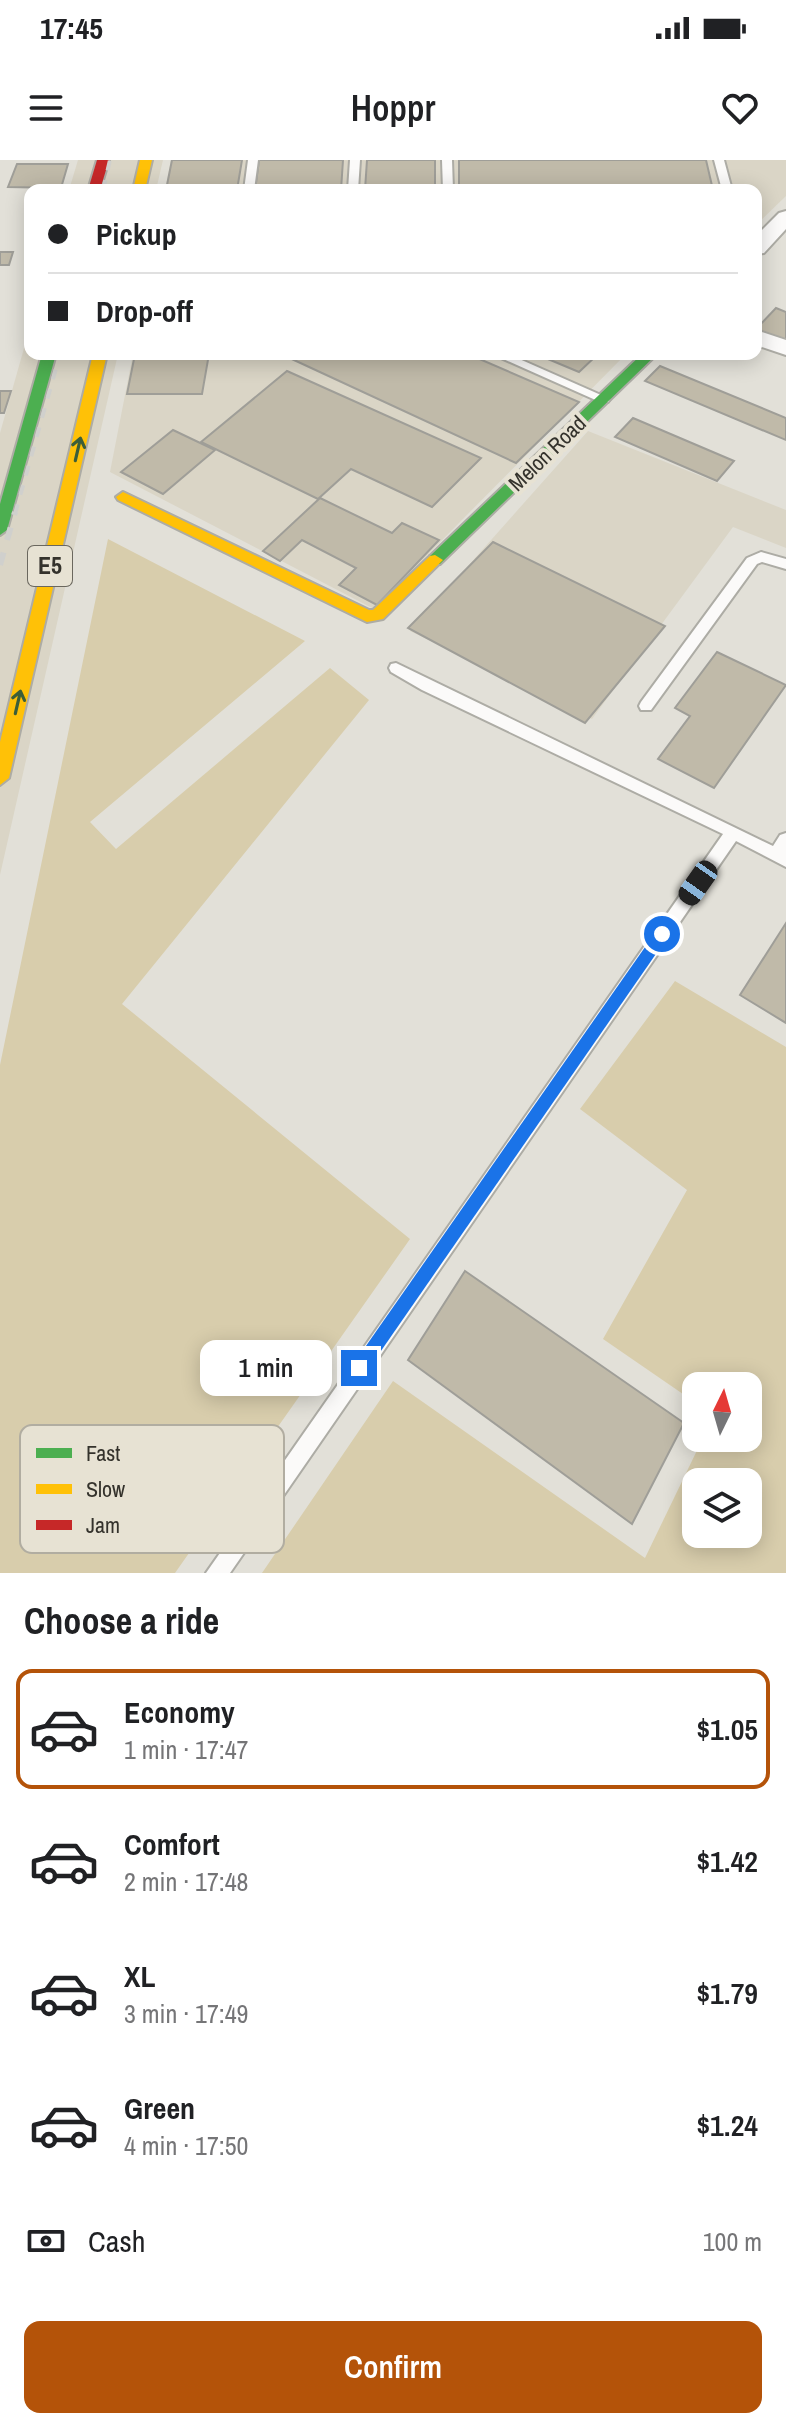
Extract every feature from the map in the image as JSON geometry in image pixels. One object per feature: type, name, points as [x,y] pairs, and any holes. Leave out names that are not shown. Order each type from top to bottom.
[{"type":"main road","points":[[96,184],[103,160]]},
{"type":"main road","points":[[140,184],[146,160]]},
{"type":"main road","name":"E5","points":[[0,530],[47,360]]},
{"type":"main road","name":"E5","points":[[0,778],[99,360]]},
{"type":"main road","name":"Melon Road","points":[[123,497],[367,616],[377,615],[644,360]]},
{"type":"street","points":[[762,242],[786,217]]},
{"type":"street","points":[[762,339],[786,348]]},
{"type":"lane","points":[[250,184],[253,160]]},
{"type":"lane","points":[[353,184],[355,160]]},
{"type":"lane","points":[[447,160],[448,184]]},
{"type":"lane","points":[[719,160],[725,184]]},
{"type":"lane","points":[[512,360],[604,399]]},
{"type":"lane","points":[[646,706],[752,561],[761,557],[786,564]]},
{"type":"lane","points":[[396,668],[427,686],[733,832],[781,858],[786,840]]},
{"type":"lane","points":[[284,1477],[733,832]]},
{"type":"lane","points":[[217,1573],[231,1553]]},
{"type":"shaded area","points":[[78,160],[163,160],[157,184],[71,184]]},
{"type":"shaded area","points":[[171,160],[786,160],[786,196],[762,219],[762,184],[166,184]]},
{"type":"shaded area","points":[[24,348],[24,360],[117,360],[0,875],[0,433]]},
{"type":"shaded area","points":[[132,360],[620,360],[374,609],[110,472]]},
{"type":"shaded area","points":[[588,431],[786,510],[786,548],[733,527],[592,719],[410,631]]},
{"type":"shaded area","points":[[108,539],[305,641],[90,822],[116,849],[330,668],[369,700],[122,1004],[410,1239],[279,1425],[20,1425],[20,1553],[189,1553],[175,1573],[0,1573],[0,1065]]},
{"type":"shaded area","points":[[675,981],[786,1047],[786,1573],[262,1573],[276,1553],[284,1553],[284,1541],[393,1381],[645,1558],[682,1481],[682,1548],[762,1548],[762,1468],[688,1468],[696,1452],[762,1452],[762,1372],[682,1372],[682,1393],[603,1339],[687,1190],[580,1109]]},
{"type":"building","points":[[172,160],[242,160],[238,184],[167,184]]},
{"type":"building","points":[[259,160],[343,160],[341,184],[256,184]]},
{"type":"building","points":[[367,160],[435,160],[435,184],[365,184]]},
{"type":"building","points":[[459,160],[706,160],[712,184],[459,184]]},
{"type":"building","points":[[17,164],[68,164],[62,184],[8,187]]},
{"type":"building","points":[[0,252],[13,252],[9,265],[0,265]]},
{"type":"building","points":[[776,308],[786,312],[786,341],[762,331],[762,323]]},
{"type":"building","points":[[134,360],[208,360],[202,394],[127,394]]},
{"type":"building","points":[[294,360],[482,360],[579,402],[516,463]]},
{"type":"building","points":[[550,360],[592,360],[579,372]]},
{"type":"building","points":[[660,366],[786,418],[786,440],[645,381]]},
{"type":"building","points":[[287,371],[481,458],[432,507],[351,469],[318,499],[201,442]]},
{"type":"building","points":[[0,391],[11,391],[4,413],[0,413]]},
{"type":"building","points":[[633,418],[734,461],[717,481],[615,437]]},
{"type":"building","points":[[173,430],[215,450],[163,494],[121,472]]},
{"type":"building","points":[[320,498],[392,533],[402,523],[439,540],[377,605],[339,585],[356,568],[302,540],[280,561],[263,551]]},
{"type":"building","points":[[493,542],[665,626],[585,723],[408,628]]},
{"type":"building","points":[[717,652],[786,685],[714,788],[658,759],[690,716],[675,708]]},
{"type":"building","points":[[786,923],[786,1023],[740,995]]},
{"type":"building","points":[[465,1271],[682,1422],[682,1427],[632,1524],[408,1360]]},
{"type":"railway","points":[[104,184],[110,160]]},
{"type":"railway","points":[[15,514],[58,360]]},
{"type":"railway","points":[[0,565],[15,512]]},
{"type":"traffic: fast","points":[[0,530],[47,360]]},
{"type":"traffic: fast","points":[[435,560],[644,360]]},
{"type":"traffic: slow","points":[[140,184],[146,160]]},
{"type":"traffic: slow","points":[[0,778],[99,360]]},
{"type":"traffic: slow","points":[[123,497],[367,616],[377,615],[435,560]]},
{"type":"traffic: jam","points":[[96,184],[103,160]]},
{"type":"route","points":[[359,1368],[662,934]]}]
